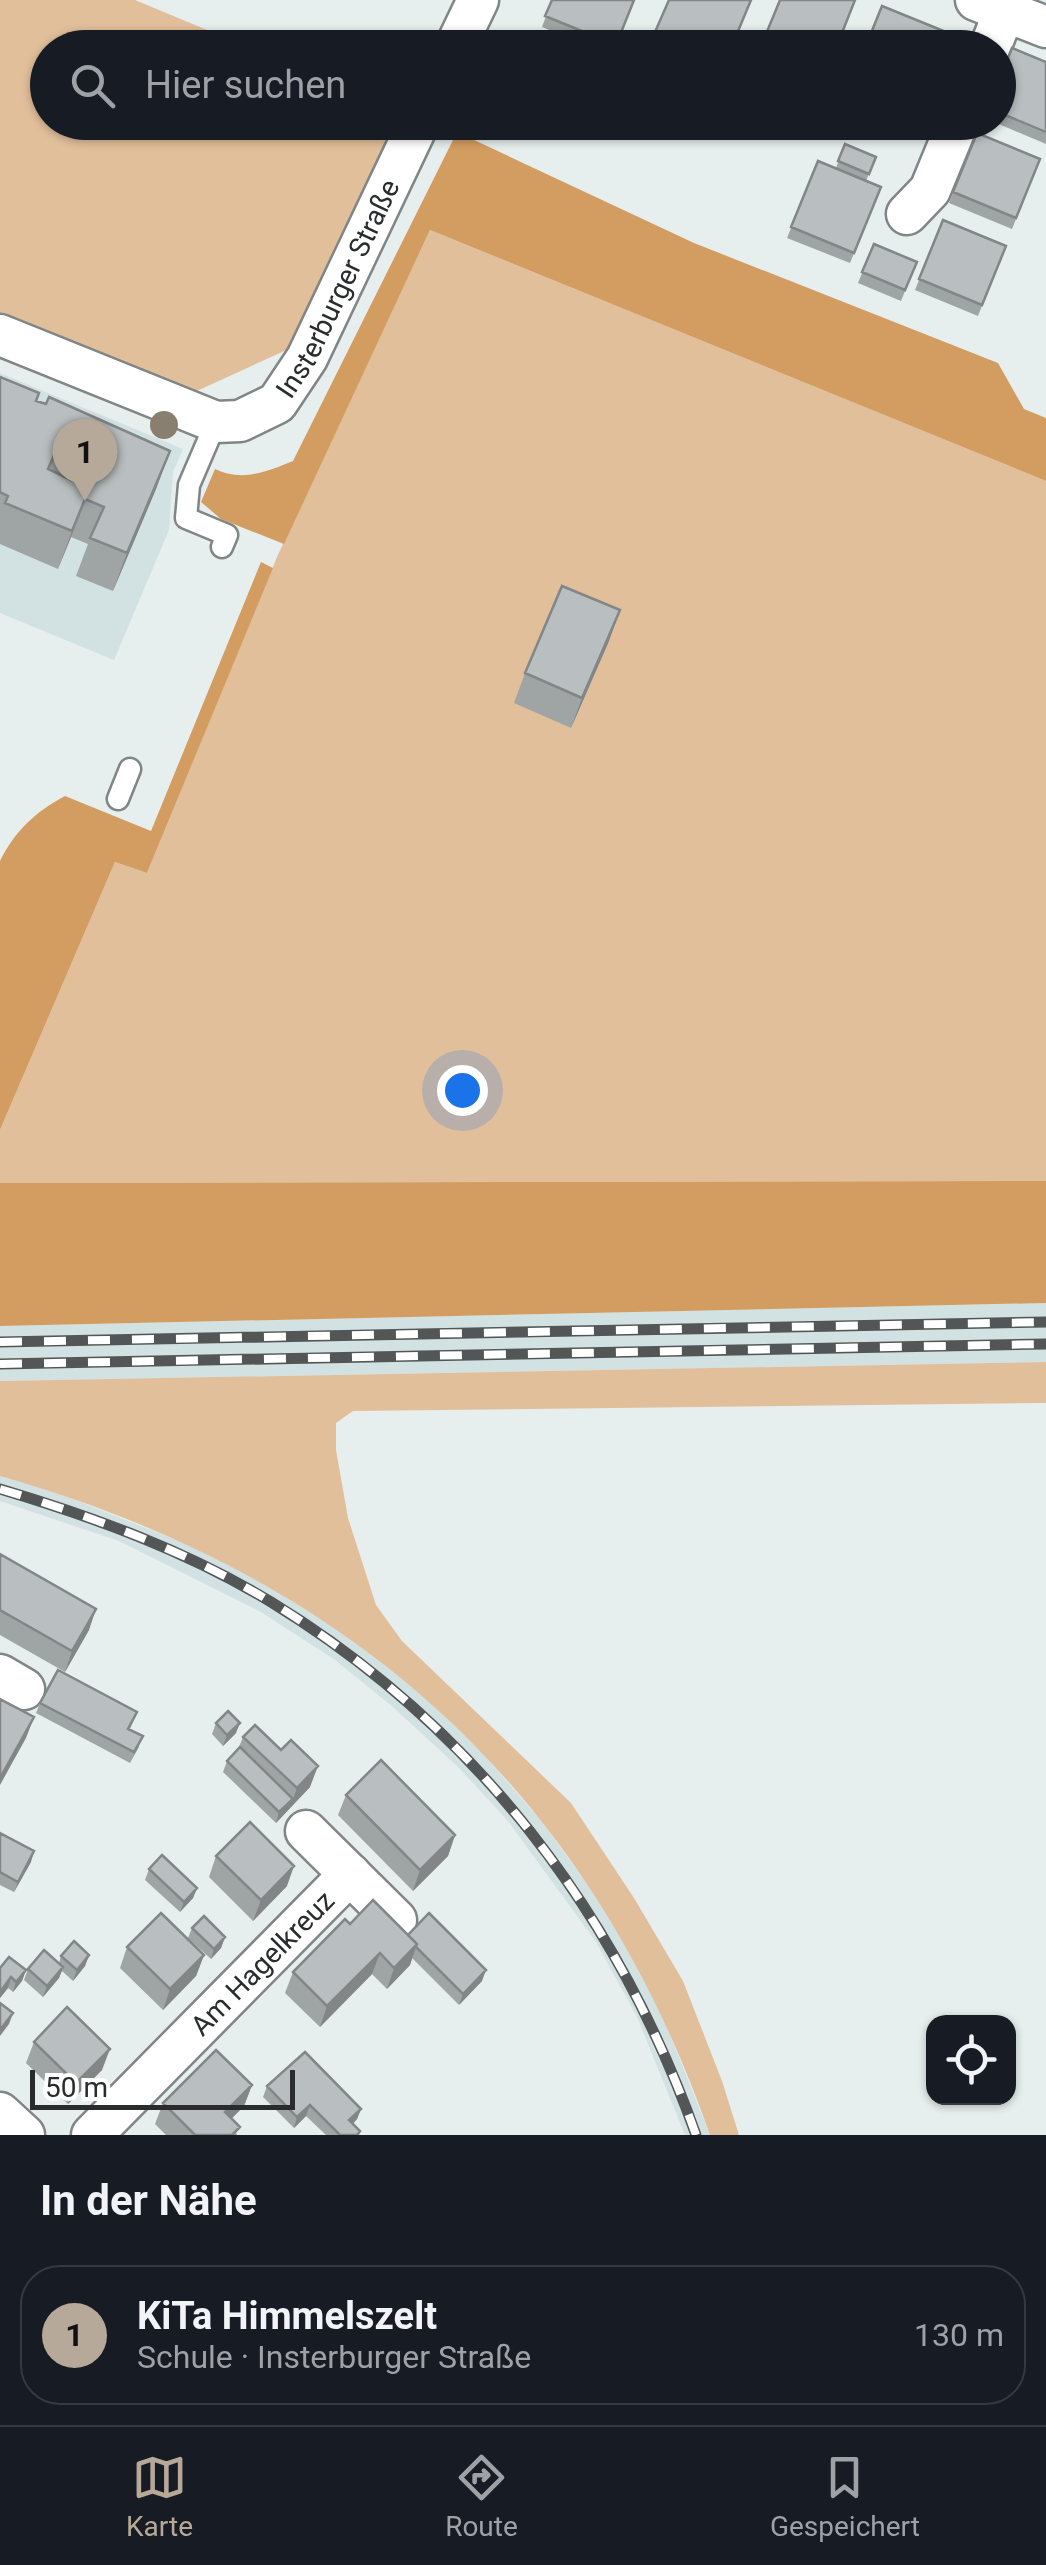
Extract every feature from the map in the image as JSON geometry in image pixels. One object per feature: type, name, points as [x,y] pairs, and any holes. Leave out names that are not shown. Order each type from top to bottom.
[{"type":"street","points":[[464,30],[478,0]]},
{"type":"street","points":[[990,20],[1046,27]]},
{"type":"street","name":"Insterburger Straße","points":[[216,422],[240,421],[276,403],[307,358],[410,140]]},
{"type":"street","points":[[908,214],[930,190],[951,140]]},
{"type":"street","points":[[0,335],[216,422]]},
{"type":"street","name":"Am Hagelkreuz","points":[[306,1831],[396,1920]]},
{"type":"street","name":"Am Hagelkreuz","points":[[92,2135],[350,1874]]},
{"type":"street","points":[[0,2113],[24,2135]]},
{"type":"lane","points":[[216,422],[188,484],[186,518],[224,541]]},
{"type":"lane","points":[[118,799],[130,770]]},
{"type":"shaded area","points":[[0,0],[135,0],[207,30],[30,30],[30,140],[388,140],[293,347],[188,395],[0,317]]},
{"type":"shaded area","points":[[453,140],[474,140],[694,243],[998,363],[1024,409],[1046,418],[1046,481],[430,230],[284,544],[221,519],[201,502],[215,469],[244,475],[293,461]]},
{"type":"shaded area","points":[[430,230],[1046,481],[1046,1181],[0,1183],[0,1130],[115,862],[147,873],[277,557]]},
{"type":"shaded area","points":[[0,373],[183,449],[173,472],[169,530],[114,660],[0,613]]},
{"type":"shaded area","points":[[261,562],[273,568],[147,873],[115,862],[0,1130],[0,861],[27,823],[65,796],[151,831]]},
{"type":"shaded area","points":[[1046,1181],[1046,1303],[0,1326],[0,1183]]},
{"type":"shaded area","points":[[1046,1303],[1046,1362],[0,1381],[0,1326]]},
{"type":"shaded area","points":[[1046,1362],[1046,1403],[353,1411],[336,1423],[336,1450],[348,1518],[376,1605],[402,1641],[571,1803],[683,1981],[739,2135],[710,2135],[659,2011],[597,1900],[525,1801],[441,1713],[347,1637],[242,1572],[126,1519],[0,1476],[0,1381]]},
{"type":"shaded area","points":[[0,1476],[55,1492],[194,1547],[271,1587],[339,1629],[419,1690],[484,1755],[542,1822],[587,1884],[632,1955],[660,2010],[710,2135],[685,2135],[637,2017],[596,1942],[508,1821],[459,1768],[335,1660],[261,1612],[119,1541],[0,1501]]},
{"type":"building","points":[[552,0],[634,0],[622,30],[579,30],[545,16]]},
{"type":"building","points":[[669,0],[751,0],[738,30],[656,30]]},
{"type":"building","points":[[780,0],[855,0],[843,30],[768,30]]},
{"type":"building","points":[[882,6],[941,30],[872,30]]},
{"type":"building","points":[[1016,50],[1046,62],[1046,132],[1016,120]]},
{"type":"building","points":[[974,140],[994,140],[1040,159],[1016,218],[953,192]]},
{"type":"building","points":[[845,144],[876,157],[869,174],[838,161]]},
{"type":"building","points":[[818,161],[881,187],[854,253],[791,227]]},
{"type":"building","points":[[943,220],[1006,246],[982,305],[919,279]]},
{"type":"building","points":[[874,244],[917,262],[905,290],[862,272]]},
{"type":"building","points":[[0,377],[39,393],[36,401],[46,404],[49,397],[170,451],[127,553],[90,538],[104,507],[85,499],[72,531],[5,503],[8,496],[0,492]],"holes":[[[56,451],[79,461],[71,480],[48,469]]]},
{"type":"building","points":[[562,586],[620,610],[582,698],[525,673]]},
{"type":"building","points":[[0,1554],[96,1609],[72,1651],[0,1610]]},
{"type":"building","points":[[58,1670],[137,1712],[128,1729],[143,1736],[134,1752],[40,1703]]},
{"type":"building","points":[[0,1699],[34,1717],[0,1778]]},
{"type":"building","points":[[228,1711],[240,1723],[227,1735],[216,1723]]},
{"type":"building","points":[[255,1725],[281,1750],[291,1740],[318,1766],[297,1788],[243,1737]]},
{"type":"building","points":[[240,1747],[293,1799],[279,1812],[227,1761]]},
{"type":"building","points":[[381,1760],[455,1835],[420,1870],[346,1795]]},
{"type":"building","points":[[250,1822],[294,1866],[261,1900],[216,1856]]},
{"type":"building","points":[[0,1833],[34,1851],[18,1882],[0,1872]]},
{"type":"building","points":[[162,1855],[197,1888],[184,1902],[149,1869]]},
{"type":"building","points":[[373,1900],[417,1944],[394,1968],[380,1953],[327,2006],[293,1972],[345,1919],[350,1924]]},
{"type":"building","points":[[161,1913],[204,1955],[170,1989],[127,1947]]},
{"type":"building","points":[[429,1913],[486,1970],[463,1994],[408,1935]]},
{"type":"building","points":[[204,1916],[225,1937],[214,1949],[192,1928]]},
{"type":"building","points":[[74,1941],[89,1955],[77,1970],[61,1956]]},
{"type":"building","points":[[44,1950],[63,1967],[47,1986],[28,1969]]},
{"type":"building","points":[[9,1957],[26,1970],[16,1982],[11,1977],[0,1992],[0,1968]]},
{"type":"building","points":[[0,2003],[13,2013],[0,2030]]},
{"type":"building","points":[[67,2007],[110,2049],[76,2083],[34,2042]]},
{"type":"building","points":[[216,2050],[252,2085],[225,2112],[240,2127],[232,2135],[195,2135],[163,2103]]},
{"type":"building","points":[[305,2052],[361,2109],[349,2120],[360,2131],[357,2135],[340,2135],[310,2105],[297,2117],[267,2086]]},
{"type":"railway","points":[[0,1342],[1046,1322]]},
{"type":"railway","points":[[0,1364],[1046,1344]]},
{"type":"railway","points":[[0,1489],[139,1537],[239,1584],[344,1651],[412,1706],[474,1766],[530,1831],[580,1901],[625,1975],[663,2053],[696,2135]]},
{"type":"place","name":"KiTa Himmelszelt","points":[[85,501]]}]
